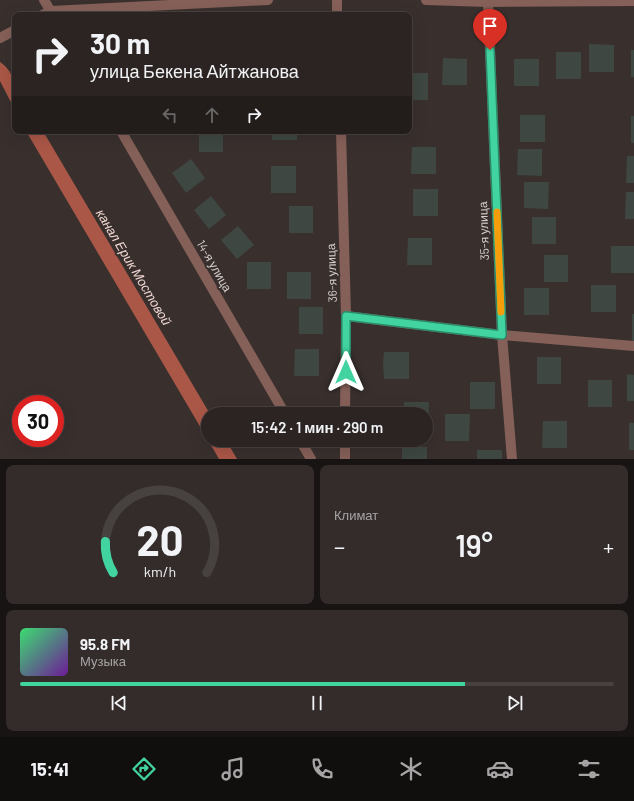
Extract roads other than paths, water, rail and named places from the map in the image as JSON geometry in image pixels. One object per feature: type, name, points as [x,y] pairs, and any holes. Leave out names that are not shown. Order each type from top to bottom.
[{"type":"street","points":[[44,0],[48,12]]},
{"type":"street","points":[[80,12],[268,0]]},
{"type":"street","points":[[337,0],[337,12]]},
{"type":"street","points":[[426,0],[488,2],[634,2]]},
{"type":"street","name":"35-я улица","points":[[488,2],[502,335],[512,459]]},
{"type":"street","points":[[0,38],[12,32]]},
{"type":"street","name":"14-я улица","points":[[123,134],[281,407]]},
{"type":"street","name":"36-я улица","points":[[341,134],[346,316],[345,407]]},
{"type":"street","points":[[346,316],[502,335],[634,346]]},
{"type":"street","points":[[304,447],[311,459]]},
{"type":"street","points":[[345,447],[345,459]]},
{"type":"water label","name":"канал Ерик Мостовой","points":[[134,267]]}]
